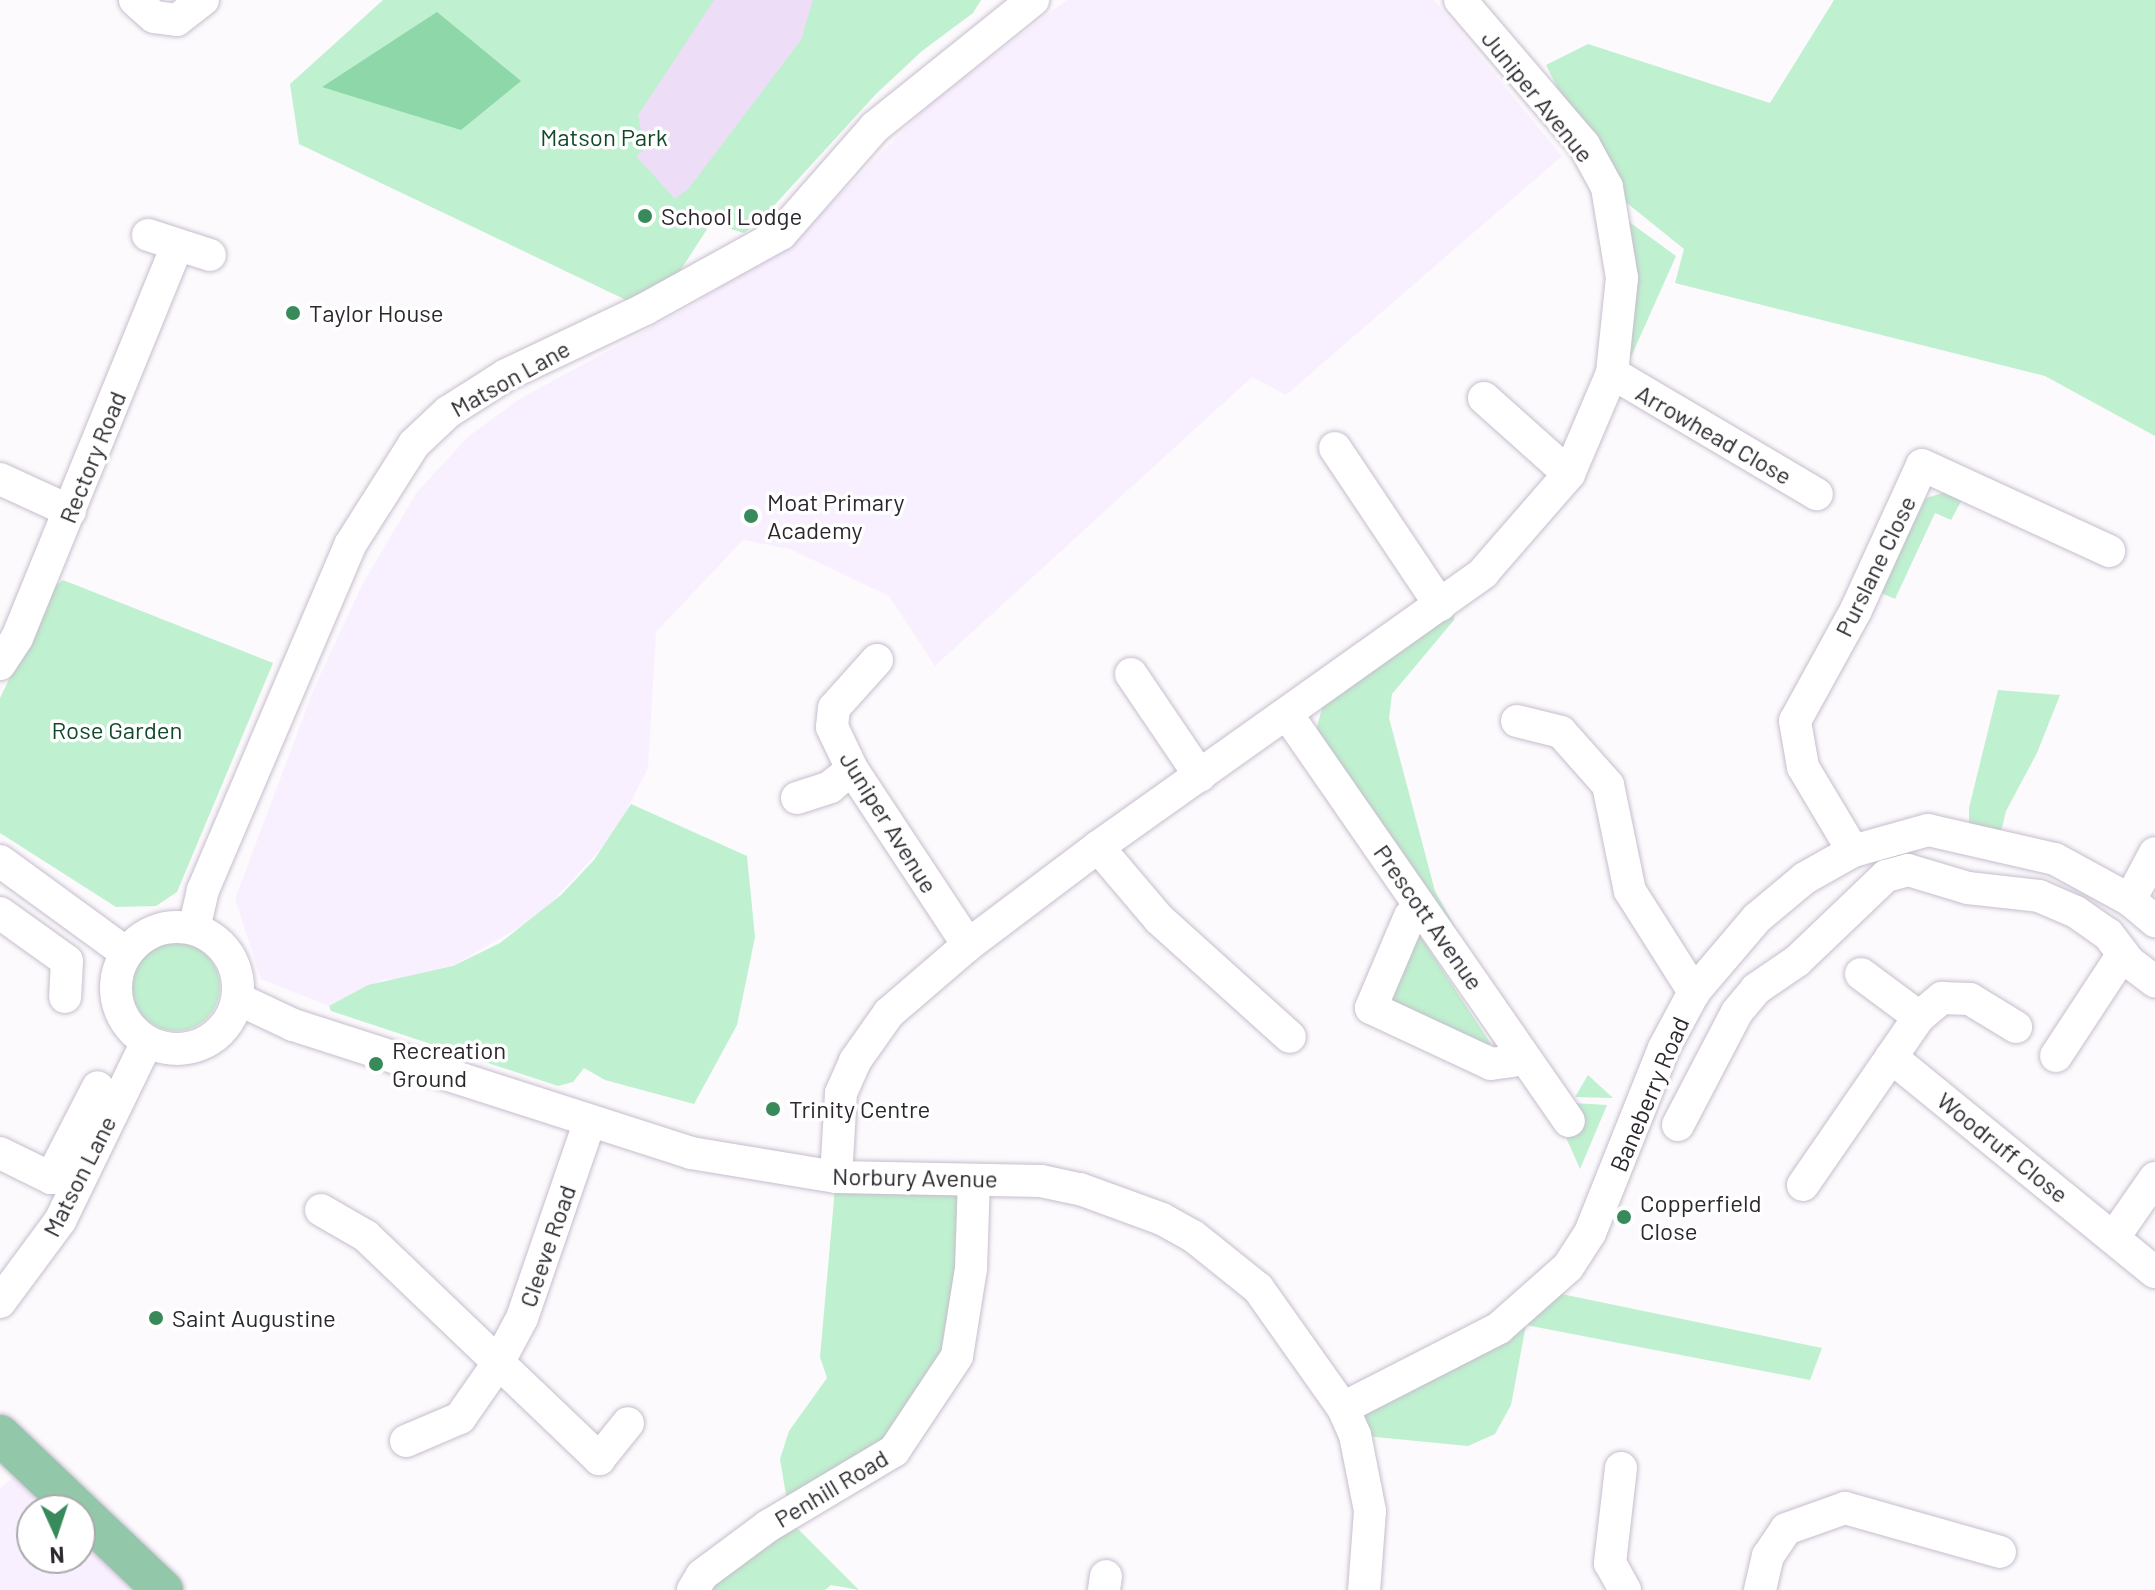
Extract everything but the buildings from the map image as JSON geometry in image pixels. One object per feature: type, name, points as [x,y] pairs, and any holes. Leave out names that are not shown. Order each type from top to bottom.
[{"type":"main road","points":[[0,1435],[163,1590]]},
{"type":"street","points":[[135,0],[154,17],[177,20],[203,0]]},
{"type":"street","name":"Matson Lane","points":[[194,929],[209,876],[350,545],[414,444],[448,412],[506,375],[645,309],[781,234],[875,127],[1033,0]]},
{"type":"street","name":"Juniper Avenue","points":[[836,1177],[836,1118],[855,1061],[889,1013],[968,945],[1098,847],[1483,573],[1569,474],[1612,373],[1622,278],[1607,187],[1584,145],[1460,0]]},
{"type":"street","name":"Rectory Road","points":[[0,664],[17,638],[70,511],[163,240],[210,255]]},
{"type":"street","name":"Arrowhead Close","points":[[1612,373],[1817,494]]},
{"type":"street","points":[[1484,398],[1569,474]]},
{"type":"street","points":[[1335,448],[1440,605]]},
{"type":"street","name":"Purslane Close","points":[[1853,851],[1803,767],[1795,721],[1856,610],[1922,465],[2109,551]]},
{"type":"street","points":[[0,479],[70,511]]},
{"type":"street","name":"Juniper Avenue","points":[[877,660],[834,708],[832,727],[852,769],[968,945]]},
{"type":"street","points":[[1131,674],[1200,776]]},
{"type":"street","name":"Prescott Avenue","points":[[1287,714],[1569,1121]]},
{"type":"street","points":[[1517,721],[1561,732],[1608,785],[1630,891],[1694,992]]},
{"type":"street","points":[[797,798],[830,787],[852,769]]},
{"type":"street","name":"Baneberry Road","points":[[1343,1408],[1499,1328],[1568,1267],[1590,1233],[1664,1048],[1694,992],[1757,918],[1805,878],[1853,851],[1928,830],[2055,859],[2141,897],[2155,921]]},
{"type":"street","points":[[1098,847],[1159,919],[1290,1037]]},
{"type":"street","points":[[2141,897],[2155,853]]},
{"type":"street","points":[[1678,1125],[1737,1012],[1756,989],[1797,961],[1886,876],[1922,870],[1968,888],[2039,896],[2076,912],[2108,934],[2123,954],[2155,981]]},
{"type":"street","points":[[5,874],[126,953]]},
{"type":"street","points":[[0,913],[67,961],[65,997]]},
{"type":"street","points":[[1410,916],[1371,1008],[1491,1064],[1513,1061]]},
{"type":"street","points":[[194,929],[217,941],[233,962],[238,999],[215,1037],[196,1047],[173,1050],[147,1042],[120,1011],[116,979],[126,953],[154,931],[194,929]]},
{"type":"street","points":[[2056,1056],[2123,954]]},
{"type":"street","points":[[1861,974],[1919,1017]]},
{"type":"street","points":[[1803,1185],[1919,1017],[1942,998],[1970,999],[2016,1027]]},
{"type":"street","name":"Norbury Avenue","points":[[238,999],[293,1025],[589,1123],[752,1166],[836,1177],[1041,1181],[1080,1189],[1193,1236],[1258,1288],[1343,1408],[1355,1435],[1370,1511],[1364,1590]]},
{"type":"street","name":"Matson Lane","points":[[0,1302],[60,1221],[67,1176],[147,1042]]},
{"type":"street","name":"Woodruff Close","points":[[1891,1057],[2155,1272]]},
{"type":"street","points":[[0,1153],[67,1176],[98,1087]]},
{"type":"street","name":"Cleeve Road","points":[[406,1441],[460,1418],[497,1365],[522,1318],[589,1123]]},
{"type":"street","points":[[2114,1237],[2155,1178]]},
{"type":"street","name":"Penhill Road","points":[[693,1590],[702,1575],[768,1526],[894,1451],[957,1356],[971,1269],[974,1180]]},
{"type":"street","points":[[321,1210],[366,1236],[497,1365],[599,1459],[628,1423]]},
{"type":"street","points":[[1621,1468],[1610,1563],[1625,1590]]},
{"type":"street","points":[[1760,1590],[1768,1556],[1786,1529],[1845,1508],[2000,1552]]},
{"type":"shaded area","points":[[714,0],[813,0],[801,40],[689,188],[675,199],[636,156],[645,149],[638,115]]},
{"type":"shaded area","name":"Moat Primary Academy","points":[[1067,0],[1434,0],[1562,156],[1286,395],[1252,377],[935,666],[889,596],[790,549],[743,540],[656,632],[648,768],[613,836],[540,915],[453,966],[415,978],[382,980],[329,1006],[261,979],[235,899],[315,686],[363,583],[417,492],[469,436],[521,398],[691,306],[799,236],[932,102]]},
{"type":"shaded area","points":[[31,1461],[65,1494],[16,1494],[16,1574],[96,1574],[96,1525],[163,1590],[0,1590],[0,1489]]},
{"type":"green space","name":"Matson Park","points":[[383,0],[981,0],[973,13],[922,51],[876,94],[760,221],[744,233],[711,223],[660,302],[645,309],[299,144],[290,84]]},
{"type":"green space","points":[[1834,0],[2155,0],[2155,436],[2045,376],[1675,283],[1684,249],[1607,187],[1546,65],[1588,44],[1770,103]]},
{"type":"green space","points":[[437,12],[521,81],[461,130],[322,87]]},
{"type":"green space","points":[[1621,216],[1676,256],[1630,359],[1625,354]]},
{"type":"green space","points":[[1949,491],[1964,496],[1951,520],[1935,513],[1895,599],[1879,592],[1926,498]]},
{"type":"green space","name":"Rose Garden","points":[[63,580],[273,663],[177,892],[156,906],[116,907],[0,833],[0,698],[54,587]]},
{"type":"green space","points":[[1454,607],[1454,620],[1392,694],[1389,718],[1435,891],[1479,970],[1318,741],[1317,727],[1324,700]]},
{"type":"green space","points":[[1998,690],[2060,695],[2037,753],[2006,811],[1998,844],[1969,838],[1969,808]]},
{"type":"green space","points":[[631,804],[747,856],[755,937],[737,1025],[694,1104],[605,1080],[584,1068],[573,1082],[558,1086],[331,1011],[329,1006],[368,985],[453,966],[500,943],[561,895],[594,860]]},
{"type":"green space","points":[[1413,925],[1491,1044],[1474,1052],[1376,1006]]},
{"type":"green space","points":[[176,943],[193,946],[207,956],[217,970],[220,987],[217,1004],[207,1018],[193,1028],[176,1031],[159,1028],[145,1018],[135,1004],[132,987],[135,970],[145,956],[159,946]]},
{"type":"green space","points":[[1588,1075],[1613,1098],[1575,1097]]},
{"type":"green space","points":[[1574,1103],[1607,1105],[1580,1169],[1564,1133]]},
{"type":"green space","points":[[836,1177],[974,1180],[957,1356],[894,1451],[789,1513],[780,1459],[789,1431],[827,1378],[820,1357]]},
{"type":"green space","points":[[1547,1291],[1822,1348],[1810,1380],[1526,1325],[1511,1405],[1495,1434],[1468,1446],[1355,1435],[1343,1408]]},
{"type":"green space","points":[[792,1523],[859,1590],[831,1585],[825,1590],[704,1590]]},
{"type":"place","name":"School Lodge","points":[[645,216]]},
{"type":"place","name":"Taylor House","points":[[293,313]]},
{"type":"place","name":"Moat Primary Academy","points":[[751,516]]},
{"type":"place","name":"Recreation Ground","points":[[376,1064]]},
{"type":"place","name":"Trinity Centre","points":[[773,1109]]},
{"type":"place","name":"Copperfield Close","points":[[1624,1217]]},
{"type":"place","name":"Saint Augustine","points":[[156,1318]]}]
